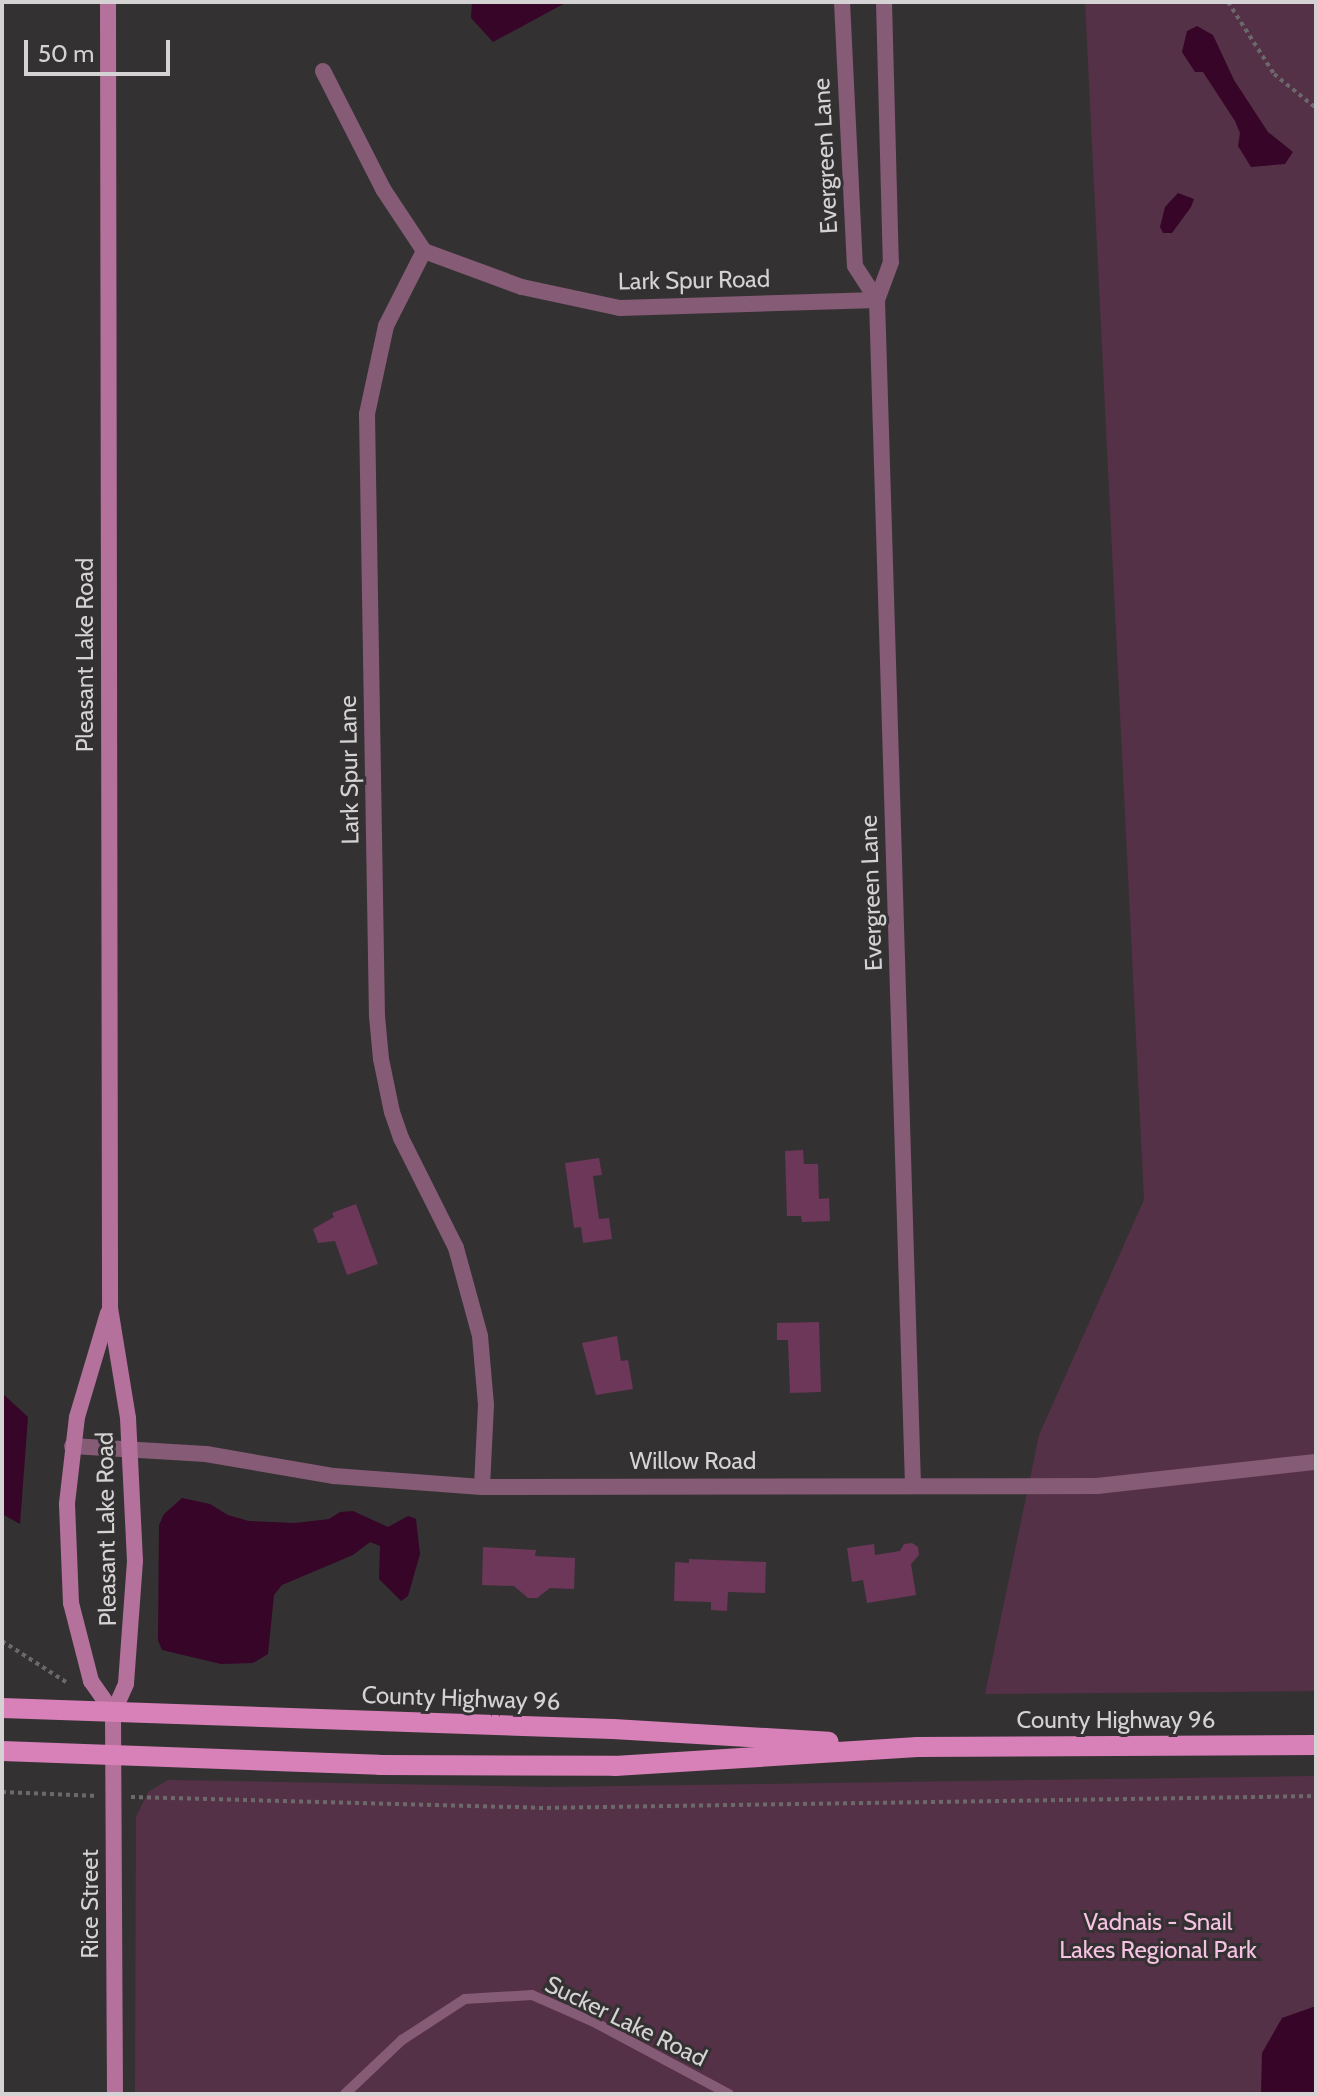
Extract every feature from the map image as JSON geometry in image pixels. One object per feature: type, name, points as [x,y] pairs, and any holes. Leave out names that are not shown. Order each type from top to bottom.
[{"type":"main road","name":"County Highway 96","points":[[2,1708],[613,1729],[917,1747]]},
{"type":"main road","name":"County Highway 96","points":[[2,1751],[379,1765],[615,1766],[917,1747],[1316,1745]]},
{"type":"street","name":"Pleasant Lake Road","points":[[108,2],[110,1308],[132,1451],[134,1603],[126,1684],[113,1713]]},
{"type":"street","name":"Evergreen Lane","points":[[842,2],[855,266],[877,300]]},
{"type":"street","name":"Evergreen Lane","points":[[884,2],[891,262],[877,300],[913,1484]]},
{"type":"street","points":[[323,71],[383,189],[424,251]]},
{"type":"street","name":"Lark Spur Road","points":[[424,251],[516,286],[620,308],[877,300]]},
{"type":"street","name":"Lark Spur Lane","points":[[424,251],[386,326],[367,414],[377,1016],[381,1059],[401,1138],[456,1248],[471,1292],[486,1382],[482,1487]]},
{"type":"street","name":"Pleasant Lake Road","points":[[110,1308],[72,1446],[67,1504],[71,1603],[91,1681],[113,1713]]},
{"type":"street","name":"Willow Road","points":[[72,1446],[206,1454],[334,1476],[482,1487],[1097,1486],[1316,1462]]},
{"type":"street","name":"Rice Street","points":[[113,1713],[115,2094]]},
{"type":"lane","name":"Sucker Lake Road","points":[[345,2094],[402,2040],[465,1999],[532,1995],[594,2022],[729,2094]]},
{"type":"path","points":[[1228,2],[1274,74],[1316,108]]},
{"type":"path","points":[[2,1641],[66,1682]]},
{"type":"path","points":[[2,1792],[539,1808],[1316,1796]]},
{"type":"green space","points":[[1085,2],[1316,2],[1316,1691],[985,1694],[1039,1435],[1144,1200]]},
{"type":"green space","name":"Vadnais - Snail Lakes Regional Park","points":[[1316,1776],[1316,2094],[135,2094],[136,1817],[148,1792],[168,1780],[548,1787]]},
{"type":"shaded area","points":[[472,2],[567,2],[493,42],[471,18]]},
{"type":"shaded area","points":[[1197,26],[1213,35],[1234,80],[1268,132],[1293,152],[1285,164],[1251,167],[1238,146],[1240,133],[1235,121],[1203,72],[1195,72],[1182,52],[1187,31]]},
{"type":"shaded area","points":[[1178,193],[1194,199],[1191,207],[1172,233],[1163,233],[1160,227],[1165,207]]},
{"type":"shaded area","points":[[2,1393],[28,1417],[20,1524],[2,1514]]},
{"type":"shaded area","points":[[182,1498],[210,1504],[228,1515],[249,1521],[295,1523],[329,1519],[340,1512],[353,1511],[388,1527],[408,1516],[416,1519],[420,1554],[408,1596],[401,1601],[379,1579],[380,1546],[370,1542],[353,1555],[282,1585],[274,1595],[268,1654],[253,1663],[221,1664],[162,1650],[158,1640],[159,1525],[164,1514]]},
{"type":"shaded area","points":[[1316,2006],[1316,2094],[1261,2094],[1262,2053],[1282,2018]]},
{"type":"building","points":[[803,1150],[804,1164],[818,1164],[819,1199],[829,1198],[830,1221],[802,1222],[801,1216],[787,1216],[785,1151]]},
{"type":"building","points":[[599,1158],[602,1175],[593,1176],[599,1219],[609,1218],[612,1239],[583,1243],[581,1227],[574,1228],[565,1163]]},
{"type":"building","points":[[356,1204],[378,1264],[347,1275],[335,1241],[318,1243],[313,1229],[334,1217],[332,1213]]},
{"type":"building","points":[[819,1322],[821,1392],[790,1393],[788,1340],[777,1340],[777,1323]]},
{"type":"building","points":[[617,1336],[621,1361],[628,1360],[633,1389],[596,1395],[582,1343]]},
{"type":"building","points":[[912,1543],[918,1547],[919,1555],[911,1564],[916,1595],[867,1603],[863,1580],[852,1582],[847,1548],[874,1544],[875,1555],[900,1551],[904,1544]]},
{"type":"building","points":[[483,1547],[536,1550],[535,1556],[575,1558],[574,1589],[550,1588],[537,1598],[528,1598],[514,1586],[482,1585]]},
{"type":"building","points":[[689,1559],[766,1562],[765,1593],[728,1592],[727,1611],[711,1610],[711,1602],[674,1601],[675,1562],[689,1563]]}]
